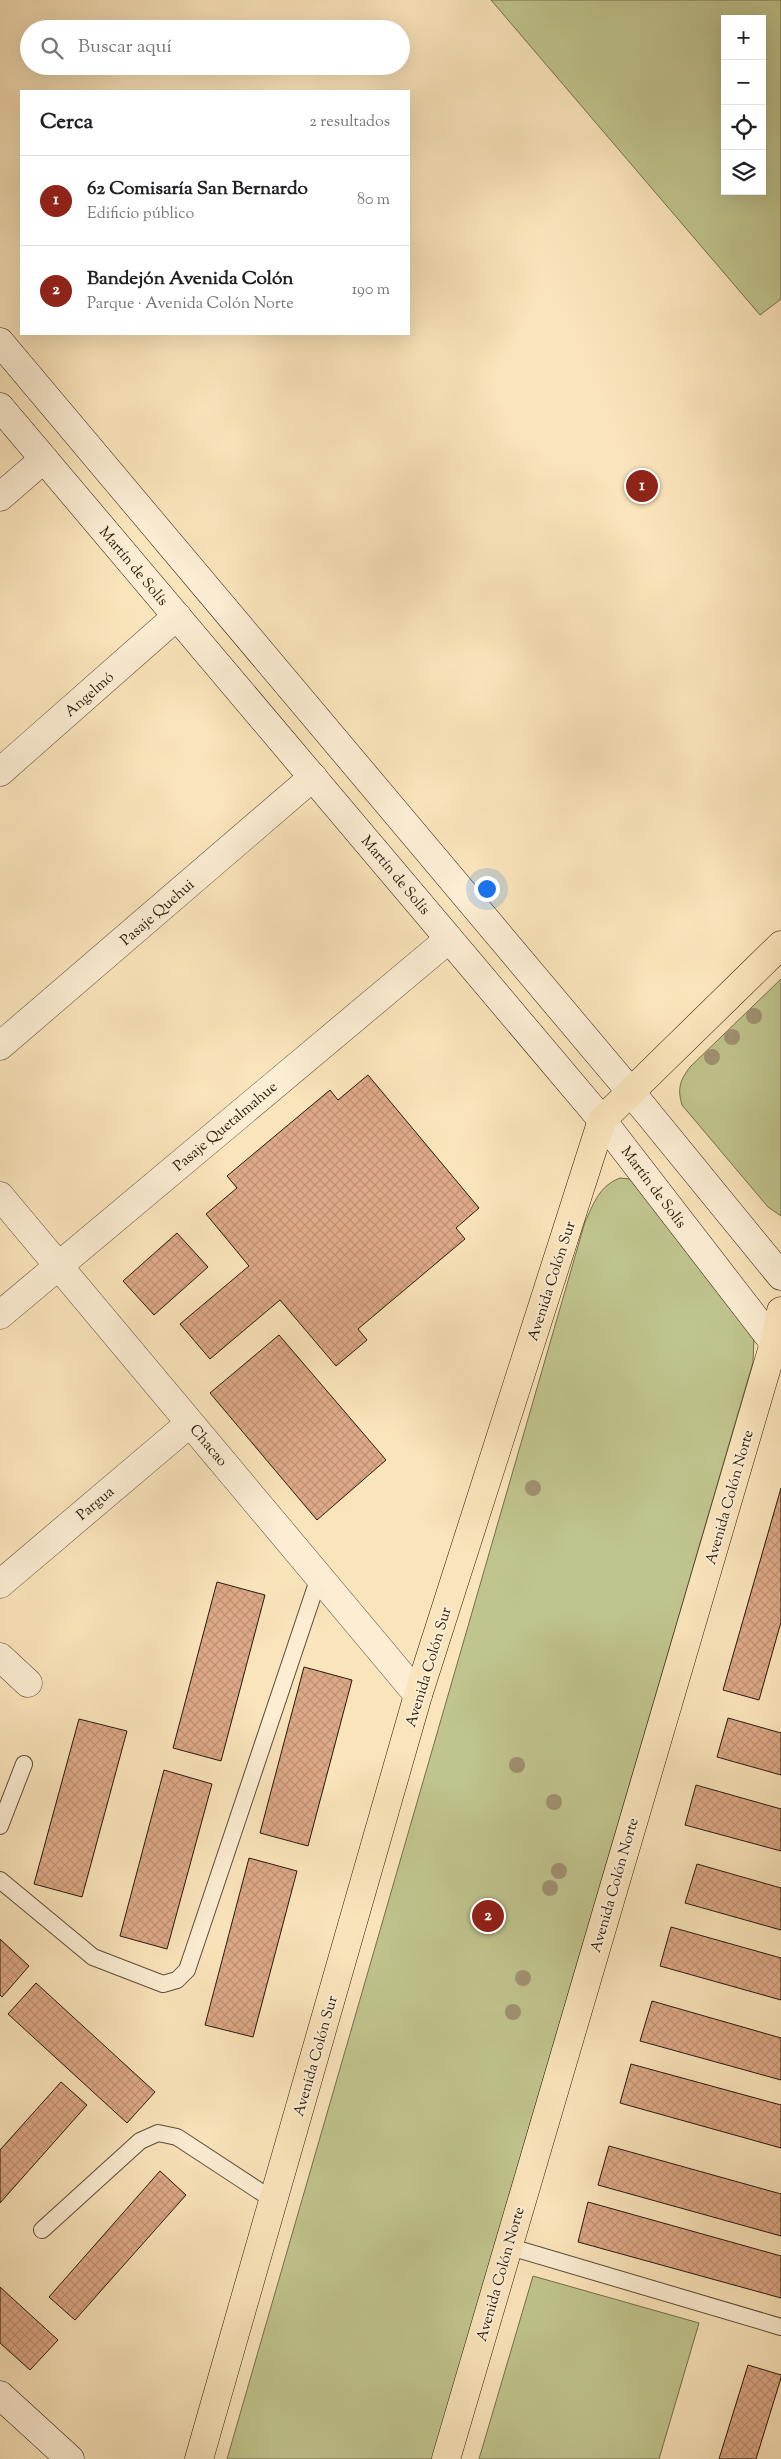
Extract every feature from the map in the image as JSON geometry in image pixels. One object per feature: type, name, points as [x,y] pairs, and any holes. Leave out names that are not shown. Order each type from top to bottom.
[{"type":"main road","name":"Avenida Colón Sur","points":[[199,2459],[418,1695],[602,1120],[781,945]]},
{"type":"main road","name":"Avenida Colón Norte","points":[[446,2459],[507,2246],[778,1348],[781,1311]]},
{"type":"street","points":[[0,342],[630,1091],[781,1276]]},
{"type":"street","name":"Martín de Solís","points":[[0,407],[602,1120],[778,1348]]},
{"type":"street","points":[[0,497],[44,459]]},
{"type":"street","name":"Angelmó","points":[[0,772],[177,616]]},
{"type":"street","name":"Pasaje Quehui","points":[[0,1046],[313,777]]},
{"type":"street","name":"Pasaje Quetalmahue","points":[[0,1315],[449,938]]},
{"type":"street","name":"Chacao","points":[[0,1196],[418,1695]]},
{"type":"street","name":"Pargua","points":[[0,1584],[190,1422]]},
{"type":"street","points":[[0,1657],[28,1682]]},
{"type":"street","points":[[0,2395],[70,2459]]},
{"type":"lane","points":[[0,1880],[93,1957],[163,1984],[177,1980],[187,1970],[319,1577]]},
{"type":"lane","points":[[0,1826],[24,1764]]},
{"type":"lane","points":[[42,2230],[140,2141],[158,2133],[177,2137],[273,2200]]},
{"type":"lane","points":[[507,2246],[781,2327]]},
{"type":"green space","points":[[491,0],[781,0],[781,299],[760,315]]},
{"type":"green space","points":[[781,979],[781,1216],[768,1207],[682,1105],[680,1089],[684,1076],[690,1067]]},
{"type":"green space","points":[[620,1178],[630,1179],[754,1337],[753,1362],[432,2459],[227,2459],[585,1222],[602,1190]]},
{"type":"green space","points":[[533,2276],[699,2323],[659,2459],[479,2459]]},
{"type":"building","points":[[368,1075],[479,1208],[456,1228],[465,1239],[358,1329],[367,1340],[336,1366],[280,1300],[210,1359],[180,1324],[249,1266],[206,1214],[237,1188],[227,1176],[330,1090],[338,1100]]},
{"type":"building","points":[[177,1233],[208,1267],[154,1315],[123,1281]]},
{"type":"building","points":[[279,1335],[386,1460],[317,1520],[210,1393]]},
{"type":"building","points":[[781,1488],[781,1622],[759,1700],[723,1690]]},
{"type":"building","points":[[217,1582],[265,1595],[221,1761],[173,1748]]},
{"type":"building","points":[[304,1667],[352,1680],[308,1846],[260,1833]]},
{"type":"building","points":[[728,1718],[781,1733],[781,1775],[717,1757]]},
{"type":"building","points":[[79,1719],[127,1731],[82,1897],[34,1884]]},
{"type":"building","points":[[164,1770],[212,1784],[167,1949],[120,1936]]},
{"type":"building","points":[[696,1785],[781,1809],[781,1851],[685,1825]]},
{"type":"building","points":[[249,1858],[297,1871],[253,2037],[205,2025]]},
{"type":"building","points":[[697,1864],[781,1888],[781,1930],[685,1903]]},
{"type":"building","points":[[671,1927],[781,1958],[781,2000],[660,1966]]},
{"type":"building","points":[[0,1939],[29,1966],[2,1997],[0,1995]]},
{"type":"building","points":[[36,1983],[155,2092],[127,2123],[8,2014]]},
{"type":"building","points":[[652,2001],[781,2038],[781,2080],[640,2041]]},
{"type":"building","points":[[631,2064],[781,2105],[781,2148],[620,2103]]},
{"type":"building","points":[[61,2082],[87,2105],[0,2203],[0,2150]]},
{"type":"building","points":[[609,2146],[781,2194],[781,2236],[598,2185]]},
{"type":"building","points":[[160,2171],[186,2195],[75,2320],[49,2297]]},
{"type":"building","points":[[588,2202],[781,2256],[781,2298],[578,2242]]},
{"type":"building","points":[[0,2287],[58,2340],[30,2370],[0,2343]]},
{"type":"building","points":[[748,2365],[781,2375],[781,2378],[756,2459],[719,2459]]},
{"type":"place","name":"62 Comisaría San Bernardo","points":[[642,486]]},
{"type":"place","name":"Bandejón Avenida Colón","points":[[488,1916]]}]
